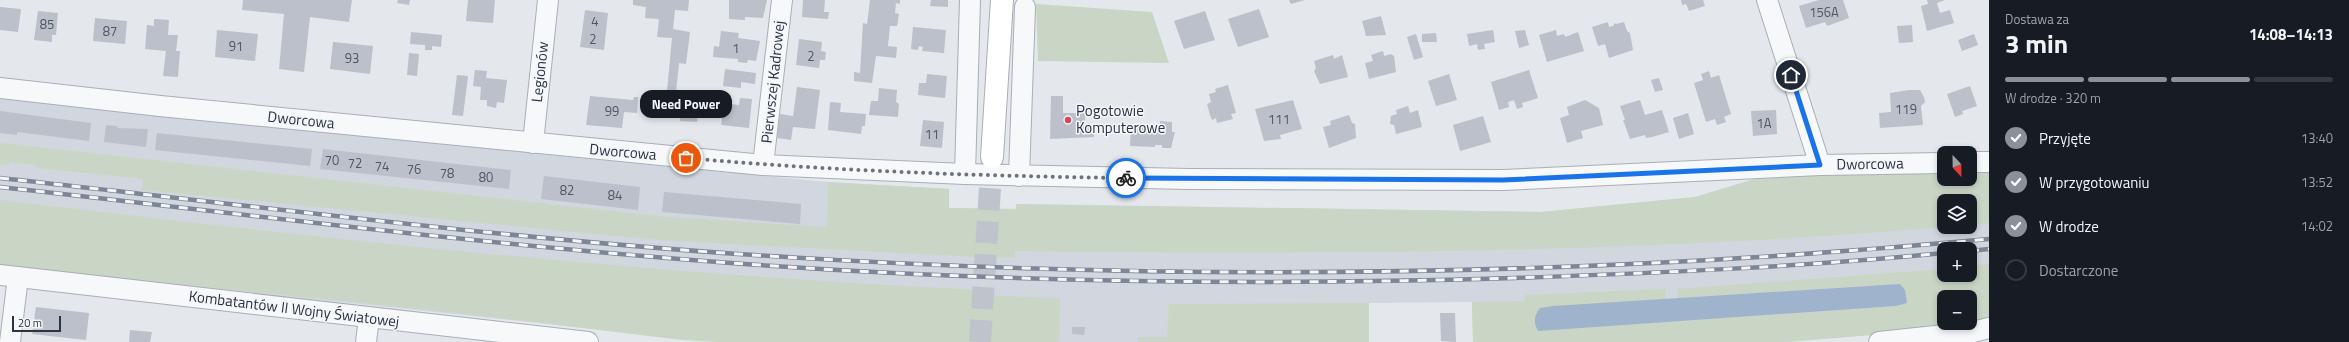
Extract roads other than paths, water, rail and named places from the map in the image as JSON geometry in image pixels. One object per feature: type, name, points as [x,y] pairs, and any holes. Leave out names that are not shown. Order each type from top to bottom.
[{"type":"main road","points":[[992,157],[1002,0]]},
{"type":"street","name":"Legionów","points":[[533,143],[548,0]]},
{"type":"street","name":"Pierwszej Kadrowej","points":[[763,164],[782,0]]},
{"type":"street","points":[[965,174],[970,0]]},
{"type":"street","points":[[1767,0],[1820,165]]},
{"type":"street","points":[[1019,176],[1025,8]]},
{"type":"street","name":"Dworcowa","points":[[0,88],[533,143],[763,164],[965,174],[1189,179],[1503,180],[1820,165],[1937,163]]},
{"type":"street","points":[[1977,162],[1989,162]]},
{"type":"street","points":[[9,276],[10,342]]},
{"type":"street","name":"Kombatantów II Wojny Światowej","points":[[9,276],[588,342]]},
{"type":"street","points":[[366,342],[369,318]]},
{"type":"street","points":[[1879,342],[1965,333],[1989,328]]},
{"type":"water","points":[[1900,284],[1905,290],[1907,303],[1896,306],[1538,331],[1535,325],[1535,316],[1540,308],[1553,306]]},
{"type":"tunnel","points":[[980,342],[992,157]]},
{"type":"railway","points":[[0,178],[461,230],[645,247],[894,263],[1050,269],[1207,272],[1364,272],[1520,268],[1677,262],[1833,252],[1989,239]]},
{"type":"railway","points":[[0,187],[456,238],[639,256],[829,269],[1024,278],[1220,282],[1318,282],[1514,278],[1729,269],[1937,254]]},
{"type":"railway","points":[[1977,250],[1989,249]]},
{"type":"place","name":"Pogotowie Komputerowe","points":[[1068,120]]},
{"type":"place","name":"Need Power","points":[[686,158]]}]
